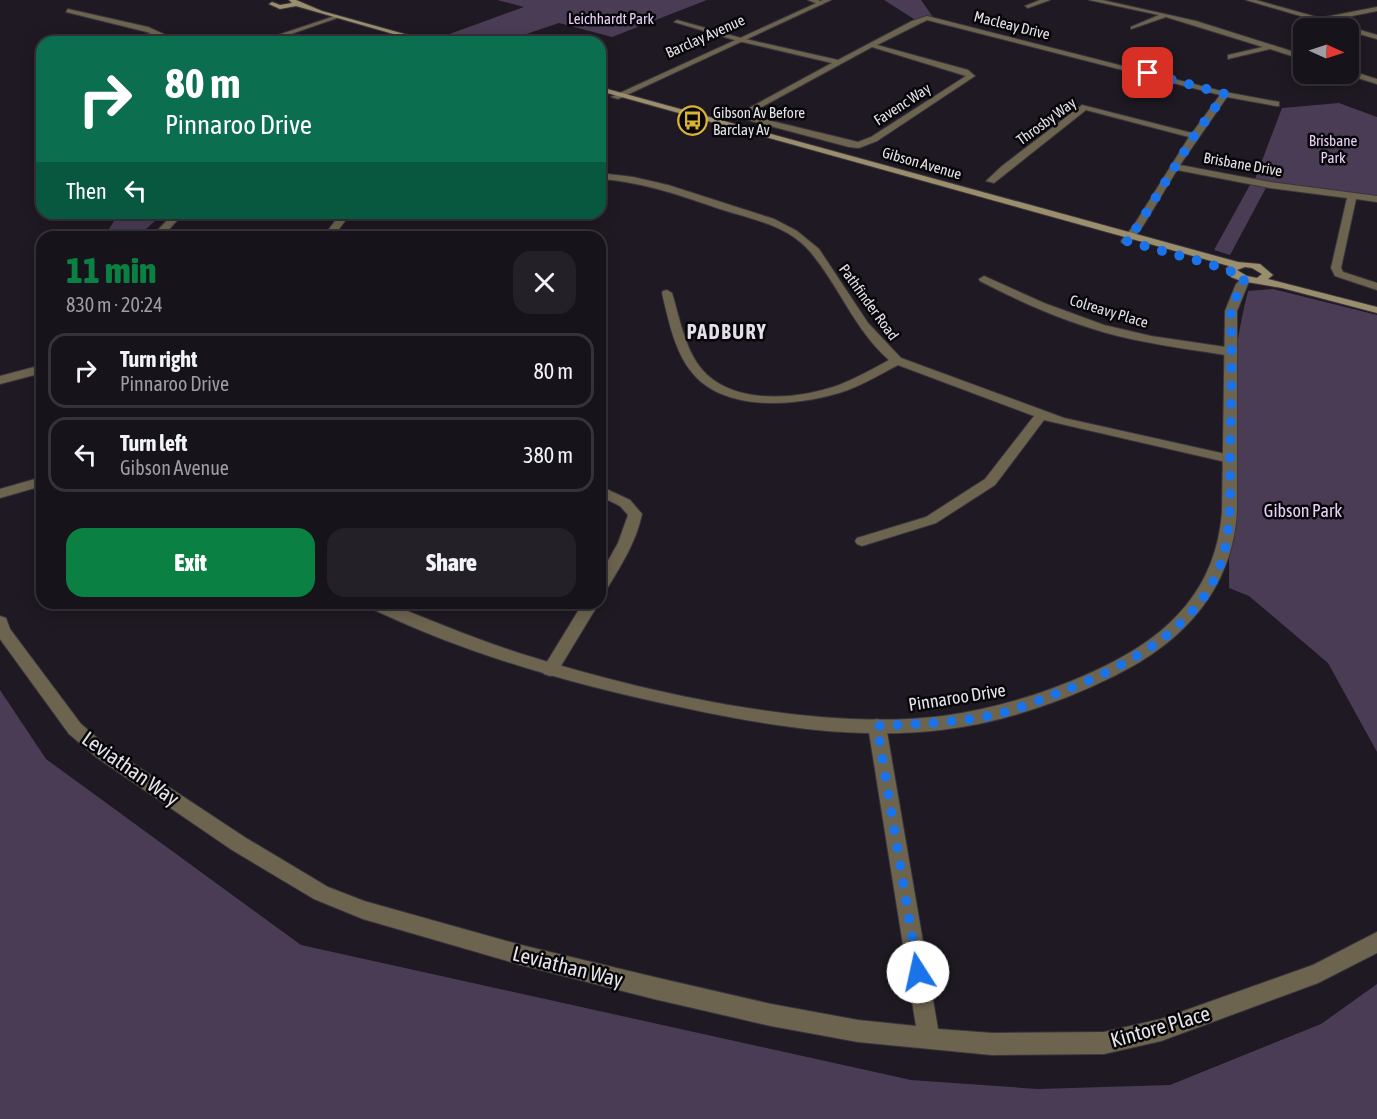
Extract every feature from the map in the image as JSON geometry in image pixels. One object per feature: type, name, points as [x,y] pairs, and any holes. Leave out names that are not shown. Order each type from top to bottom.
[{"type":"main road","points":[[262,0],[287,2],[397,36]]},
{"type":"main road","points":[[335,18],[406,36]]},
{"type":"main road","name":"Gibson Avenue","points":[[608,94],[1129,238],[1377,310]]},
{"type":"main road","name":"Gibson Avenue","points":[[1248,274],[1377,304]]},
{"type":"street","points":[[1028,6],[1047,0]]},
{"type":"street","points":[[1092,0],[1166,15],[1293,54]]},
{"type":"street","points":[[1249,0],[1322,18]]},
{"type":"street","points":[[1260,0],[1323,18]]},
{"type":"street","name":"Barclay Avenue","points":[[608,94],[819,1]]},
{"type":"street","points":[[1332,18],[1377,10]]},
{"type":"street","points":[[1355,18],[1377,10]]},
{"type":"street","points":[[68,11],[165,36]]},
{"type":"street","points":[[1133,28],[1166,15]]},
{"type":"street","points":[[280,36],[335,18]]},
{"type":"street","name":"Macleay Drive","points":[[743,116],[742,114],[914,22],[927,18],[1225,94],[1276,104]]},
{"type":"street","points":[[677,22],[839,62]]},
{"type":"street","points":[[1359,30],[1377,36]]},
{"type":"street","points":[[148,36],[159,33]]},
{"type":"street","name":"Favenc Way","points":[[743,116],[859,145],[874,139],[971,76],[965,72],[871,45]]},
{"type":"street","points":[[1231,57],[1271,47]]},
{"type":"street","points":[[1359,76],[1377,82]]},
{"type":"street","points":[[1129,238],[1194,136],[1225,94]]},
{"type":"street","name":"Throsby Way","points":[[992,181],[1005,168],[1085,107],[1194,136]]},
{"type":"street","name":"Brisbane Drive","points":[[1176,167],[1270,185],[1377,199]]},
{"type":"street","name":"Pathfinder Road","points":[[606,177],[634,179],[658,186],[782,226],[802,238],[818,255],[871,335],[897,361],[1041,415],[1108,434],[1230,459]]},
{"type":"street","points":[[1352,195],[1336,268],[1339,274],[1377,287]]},
{"type":"street","points":[[162,231],[173,219]]},
{"type":"street","name":"Pinnaroo Drive","points":[[389,609],[549,670],[644,694],[765,717],[831,725],[877,726],[939,723],[995,715],[1096,678],[1144,652],[1170,633],[1192,610],[1209,587],[1222,560],[1231,499],[1231,311],[1241,284],[1248,274]]},
{"type":"street","name":"Colreavy Place","points":[[984,279],[1068,315],[1117,331],[1139,337],[1232,352]]},
{"type":"street","points":[[668,293],[694,368],[707,381],[727,391],[775,400],[802,398],[837,390],[897,361]]},
{"type":"street","points":[[0,380],[36,371]]},
{"type":"street","points":[[861,541],[931,520],[990,482],[1041,415]]},
{"type":"street","points":[[0,494],[36,483]]},
{"type":"street","points":[[606,493],[625,503],[635,514],[633,529],[624,549],[606,578]]},
{"type":"street","points":[[549,670],[587,609]]},
{"type":"street","name":"Leviathan Way","points":[[0,621],[3,631],[75,729],[93,744],[239,844],[321,893],[363,910],[509,951],[696,998],[782,1017],[929,1039]]},
{"type":"street","points":[[877,726],[929,1039]]},
{"type":"street","name":"Kintore Place","points":[[929,1039],[992,1044],[1104,1044],[1161,1030],[1318,973],[1377,942]]},
{"type":"green space","name":"Leichhardt Park","points":[[497,0],[707,0],[612,37],[559,23],[521,36],[444,36],[524,7]]},
{"type":"green space","points":[[884,0],[921,0],[933,17],[917,21]]},
{"type":"green space","name":"Brisbane Park","points":[[1339,103],[1377,117],[1377,198],[1302,190],[1255,179],[1282,108]]},
{"type":"green space","points":[[1251,183],[1267,186],[1230,255],[1214,250]]},
{"type":"green space","points":[[115,219],[157,219],[144,231],[108,231]]},
{"type":"green space","name":"Gibson Park","points":[[1273,289],[1377,315],[1377,752],[1328,663],[1249,596],[1229,588],[1231,401],[1240,327],[1248,291]]},
{"type":"green space","points":[[0,690],[46,759],[301,945],[911,1080],[1038,1089],[1170,1085],[1321,1024],[1377,984],[1377,1119],[0,1119]]},
{"type":"place","name":"Gibson Av Before Barclay Av","points":[[692,121]]},
{"type":"district","name":"PADBURY","points":[[727,331]]},
{"type":"route","points":[[918,972],[877,726],[939,723],[995,715],[1039,701],[1136,659],[1170,633],[1192,610],[1209,587],[1222,560],[1231,499],[1231,311],[1245,279],[1210,264],[1126,241],[1138,226],[1194,136],[1225,94],[1148,73]]}]
